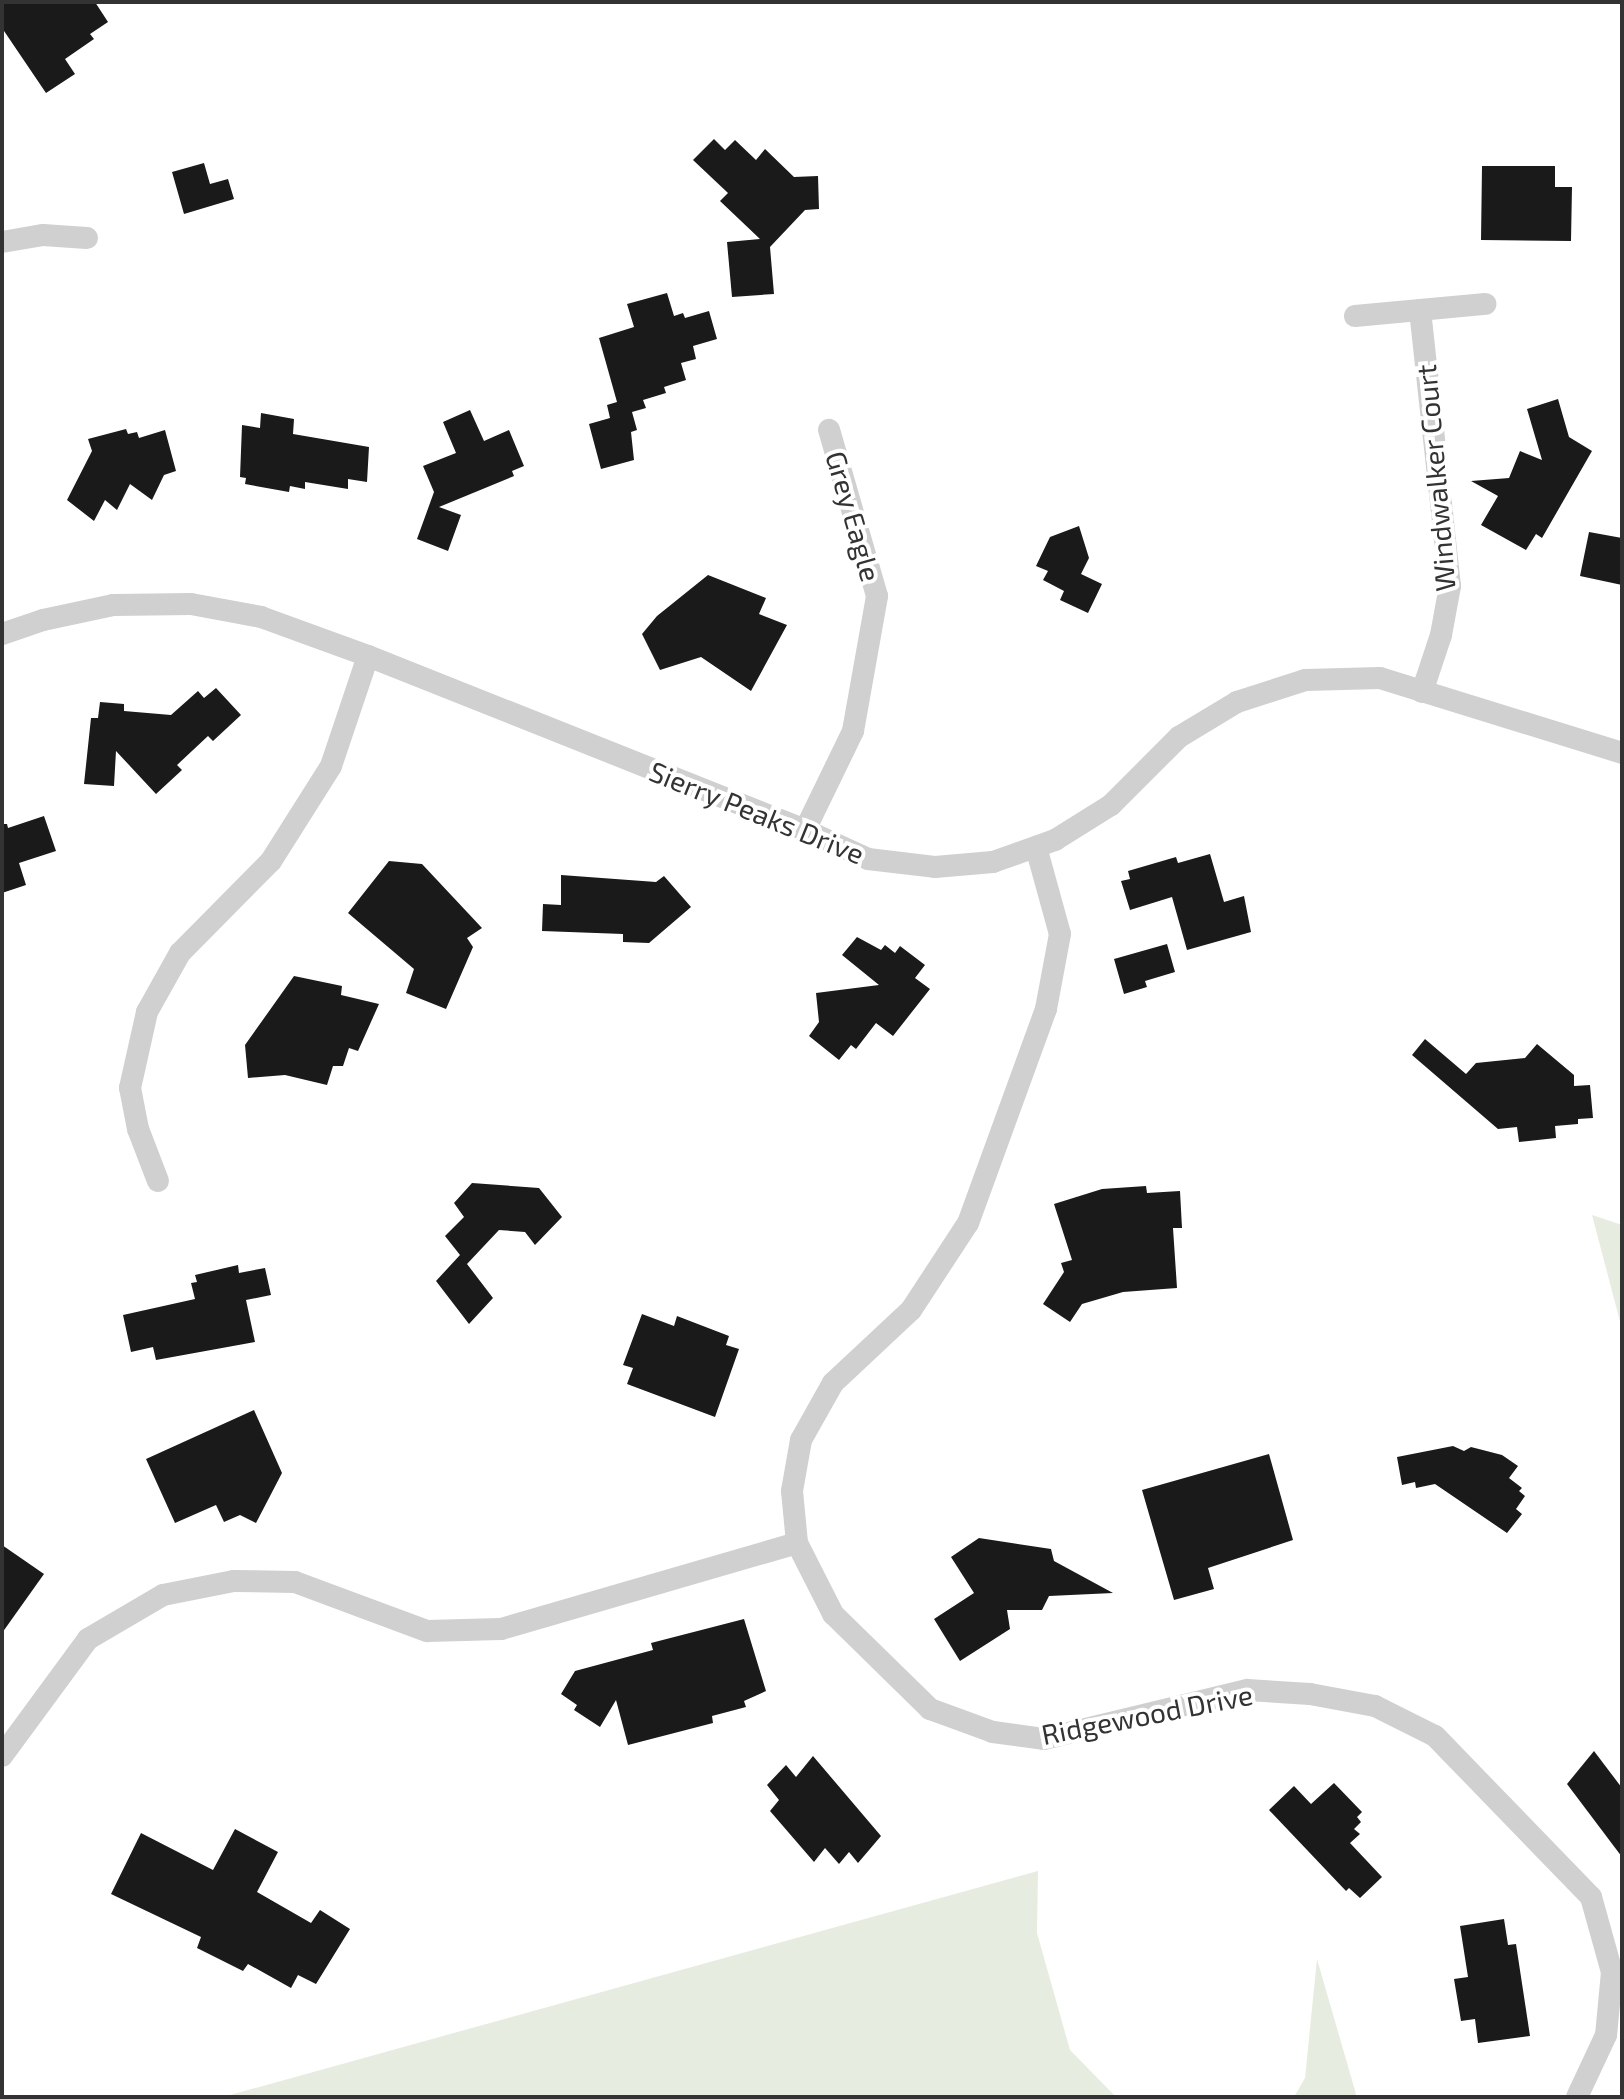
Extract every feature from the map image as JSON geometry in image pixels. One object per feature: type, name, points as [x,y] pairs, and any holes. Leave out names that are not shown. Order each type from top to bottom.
[{"type":"street","points":[[2,242],[43,235],[87,238]]},
{"type":"street","points":[[1355,316],[1485,304]]},
{"type":"street","name":"Windwalker Court","points":[[1420,310],[1450,586],[1441,635],[1422,692]]},
{"type":"street","name":"Grey Eagle","points":[[805,830],[853,731],[877,596],[829,430]]},
{"type":"street","name":"Sierry Peaks Drive","points":[[2,634],[43,620],[113,605],[191,604],[261,617],[368,656],[805,830],[868,859],[935,867],[993,862],[1055,840],[1111,805],[1179,737],[1237,702],[1305,680],[1380,678],[1622,753]]},
{"type":"street","points":[[158,1181],[138,1129],[130,1088],[147,1012],[180,953],[271,861],[331,766],[368,656]]},
{"type":"street","name":"Ridgewood Drive","points":[[1036,847],[1060,934],[1046,1009],[968,1223],[911,1310],[833,1383],[801,1440],[792,1491],[797,1543],[833,1614],[930,1709],[993,1732],[1044,1739],[1247,1690],[1310,1694],[1375,1706],[1435,1736],[1591,1897],[1612,1972],[1606,2035],[1577,2097]]},
{"type":"street","points":[[2,1756],[88,1639],[163,1595],[234,1581],[295,1582],[427,1631],[501,1629],[797,1543]]},
{"type":"shaded area","points":[[1592,1215],[1622,1225],[1622,1329]]},
{"type":"shaded area","points":[[1038,1871],[1037,1933],[1070,2050],[1116,2097],[223,2097]]},
{"type":"shaded area","points":[[1317,1959],[1355,2097],[1294,2097],[1305,2078]]},
{"type":"building","points":[[2,2],[95,2],[108,22],[90,34],[94,39],[65,59],[75,74],[46,93],[2,28]]},
{"type":"building","points":[[714,139],[725,150],[735,140],[756,160],[765,149],[794,177],[818,176],[819,209],[805,210],[770,247],[774,294],[732,297],[727,242],[760,239],[720,201],[728,193],[693,160]]},
{"type":"building","points":[[204,163],[210,184],[228,179],[234,199],[184,214],[172,172]]},
{"type":"building","points":[[1482,166],[1555,166],[1555,187],[1572,187],[1571,241],[1481,240]]},
{"type":"building","points":[[667,293],[674,316],[683,313],[685,318],[709,311],[717,339],[693,346],[696,359],[681,363],[686,380],[664,387],[666,393],[643,400],[646,408],[632,412],[637,430],[631,432],[634,460],[601,469],[589,424],[610,418],[607,405],[617,402],[599,338],[634,327],[627,304]]},
{"type":"building","points":[[1558,399],[1569,437],[1592,451],[1542,538],[1536,534],[1526,550],[1481,525],[1498,496],[1471,481],[1509,478],[1520,451],[1542,460],[1527,409]]},
{"type":"building","points":[[470,410],[484,441],[509,430],[524,466],[512,471],[514,476],[439,507],[461,515],[448,551],[417,539],[434,492],[423,466],[456,453],[443,422]]},
{"type":"building","points":[[261,413],[294,419],[293,434],[369,447],[367,482],[348,479],[348,489],[305,482],[305,489],[290,486],[289,492],[245,484],[246,478],[240,477],[242,425],[260,428]]},
{"type":"building","points":[[126,429],[128,434],[137,432],[139,438],[165,430],[176,471],[164,475],[152,500],[130,484],[117,510],[105,500],[94,521],[67,500],[92,451],[88,439]]},
{"type":"building","points":[[1079,526],[1089,558],[1081,574],[1102,584],[1088,613],[1060,600],[1064,591],[1043,580],[1048,571],[1036,566],[1050,537]]},
{"type":"building","points":[[1589,532],[1622,538],[1622,585],[1580,576]]},
{"type":"building","points":[[708,575],[766,598],[759,614],[787,625],[751,691],[701,657],[660,670],[642,634],[657,616]]},
{"type":"building","points":[[216,688],[241,715],[213,741],[208,736],[177,765],[182,770],[156,794],[116,751],[114,786],[84,784],[91,718],[98,718],[100,702],[124,704],[124,711],[171,715],[198,691],[204,698]]},
{"type":"building","points":[[44,816],[56,851],[19,863],[26,885],[2,893],[2,824],[7,824],[8,828]]},
{"type":"building","points":[[1210,854],[1224,902],[1244,896],[1251,932],[1187,950],[1172,897],[1130,910],[1121,881],[1130,879],[1128,871],[1176,857],[1178,863]]},
{"type":"building","points":[[389,861],[422,864],[482,928],[467,938],[473,947],[446,1009],[406,993],[414,969],[348,913]]},
{"type":"building","points":[[561,875],[656,882],[664,876],[691,907],[649,943],[623,942],[623,934],[542,931],[543,904],[561,905]]},
{"type":"building","points":[[857,937],[881,950],[885,945],[895,953],[900,946],[925,965],[915,978],[930,989],[893,1036],[876,1023],[856,1049],[851,1045],[839,1060],[809,1036],[819,1022],[816,993],[879,985],[842,955]]},
{"type":"building","points":[[1167,944],[1175,972],[1145,981],[1147,987],[1124,994],[1114,959]]},
{"type":"building","points":[[294,976],[342,986],[341,995],[379,1004],[358,1051],[349,1048],[343,1066],[333,1066],[327,1085],[285,1075],[248,1078],[245,1045]]},
{"type":"building","points":[[1425,1039],[1466,1074],[1476,1063],[1525,1058],[1537,1044],[1574,1075],[1574,1086],[1590,1085],[1593,1118],[1578,1119],[1578,1124],[1555,1126],[1556,1138],[1519,1142],[1517,1127],[1498,1129],[1412,1055]]},
{"type":"building","points":[[472,1183],[539,1188],[562,1217],[535,1245],[525,1232],[499,1230],[467,1264],[493,1298],[469,1324],[436,1281],[460,1255],[445,1236],[464,1217],[454,1203]]},
{"type":"building","points":[[1146,1186],[1147,1193],[1180,1191],[1182,1228],[1173,1228],[1177,1288],[1123,1292],[1082,1304],[1070,1322],[1043,1304],[1064,1272],[1061,1263],[1072,1260],[1054,1204],[1102,1189]]},
{"type":"building","points":[[238,1265],[239,1273],[265,1268],[271,1295],[246,1300],[255,1342],[156,1360],[153,1347],[131,1352],[123,1315],[195,1299],[191,1283],[197,1282],[195,1275]]},
{"type":"building","points":[[642,1314],[674,1326],[677,1316],[729,1336],[726,1345],[739,1349],[715,1417],[627,1384],[633,1368],[623,1365]]},
{"type":"building","points":[[254,1410],[282,1473],[256,1523],[240,1515],[224,1522],[216,1505],[175,1523],[146,1459]]},
{"type":"building","points":[[1453,1446],[1464,1451],[1471,1447],[1502,1455],[1518,1466],[1509,1478],[1522,1488],[1519,1491],[1525,1496],[1516,1509],[1522,1514],[1507,1533],[1435,1484],[1416,1488],[1415,1482],[1402,1485],[1397,1457]]},
{"type":"building","points":[[1269,1454],[1293,1540],[1208,1568],[1214,1589],[1174,1600],[1142,1490]]},
{"type":"building","points":[[979,1538],[1051,1549],[1054,1561],[1113,1593],[1049,1596],[1042,1610],[1007,1610],[1010,1629],[960,1661],[934,1619],[974,1593],[951,1557]]},
{"type":"building","points":[[2,1545],[44,1574],[2,1633]]},
{"type":"building","points":[[744,1619],[766,1691],[744,1701],[746,1707],[712,1716],[713,1723],[628,1745],[616,1700],[600,1727],[574,1710],[577,1705],[561,1694],[575,1671],[653,1650],[651,1643]]},
{"type":"building","points":[[1594,1751],[1622,1788],[1622,1857],[1567,1784]]},
{"type":"building","points":[[813,1756],[881,1836],[858,1863],[849,1852],[839,1864],[825,1848],[814,1862],[770,1811],[779,1800],[767,1785],[786,1765],[796,1777]]},
{"type":"building","points":[[1334,1783],[1362,1812],[1357,1817],[1361,1822],[1354,1829],[1360,1834],[1350,1843],[1382,1877],[1360,1898],[1349,1888],[1346,1891],[1269,1810],[1294,1786],[1311,1804]]},
{"type":"building","points":[[235,1829],[278,1852],[257,1892],[311,1923],[320,1910],[350,1929],[316,1984],[298,1975],[291,1988],[248,1964],[243,1971],[197,1948],[201,1937],[111,1894],[141,1833],[213,1870]]},
{"type":"building","points":[[1504,1919],[1508,1945],[1516,1944],[1530,2036],[1478,2043],[1475,2019],[1461,2021],[1454,1979],[1468,1977],[1460,1926]]}]
